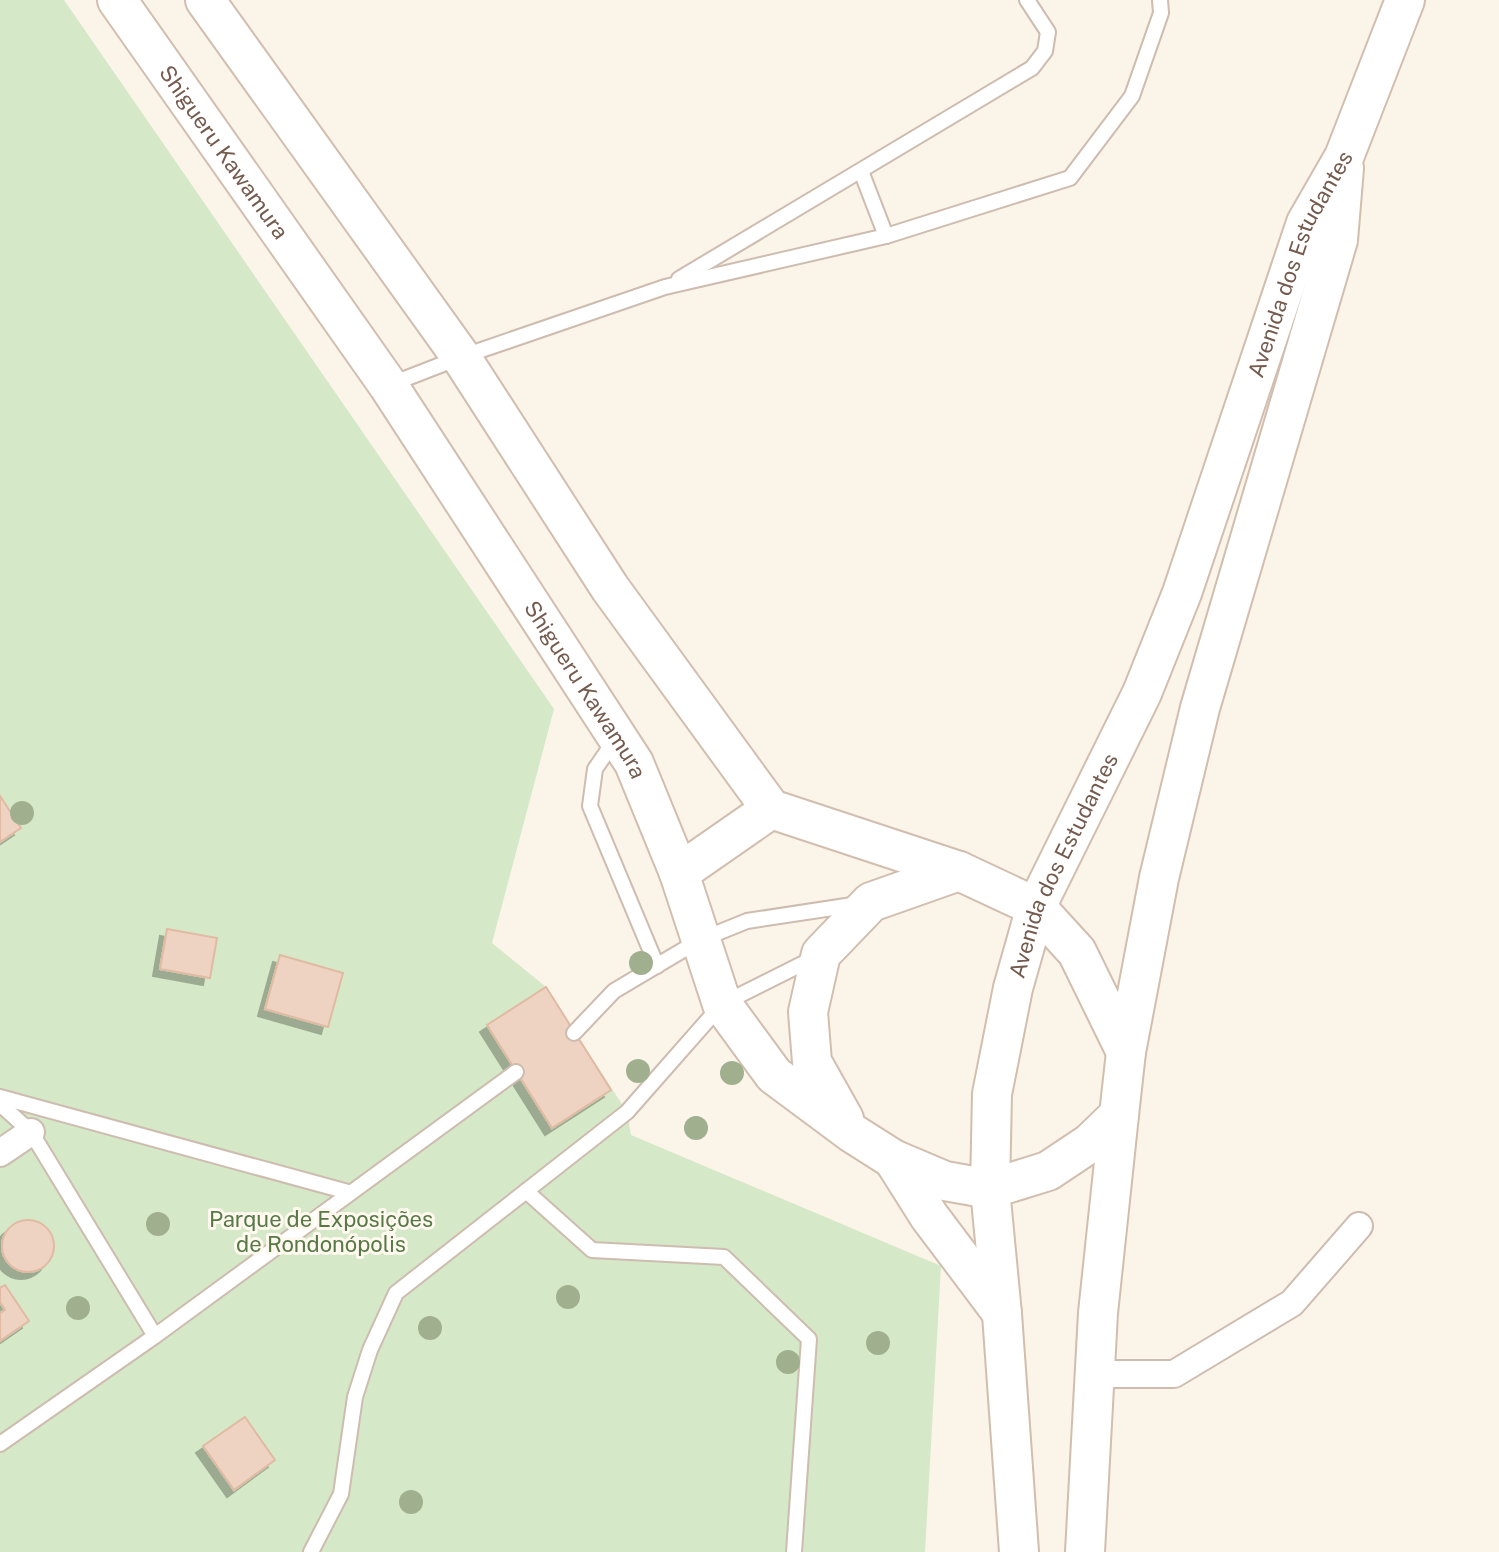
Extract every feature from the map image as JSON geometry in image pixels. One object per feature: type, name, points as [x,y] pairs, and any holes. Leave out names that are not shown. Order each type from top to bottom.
[{"type":"main road","points":[[205,0],[461,357],[610,588],[771,809],[959,871],[1036,907],[1077,952],[1126,1052]]},
{"type":"main road","points":[[1344,157],[1405,0]]},
{"type":"main road","name":"Shigueru Kawamura","points":[[125,3],[388,385],[634,763],[679,873],[722,1004],[774,1075],[852,1133],[893,1159],[945,1181],[990,1189],[1048,1171],[1090,1143],[1119,1115]]},
{"type":"main road","name":"Avenida dos Estudantes","points":[[1019,1552],[990,1189],[992,1094],[1013,988],[1036,907],[1142,693],[1182,593],[1306,223],[1344,157]]},
{"type":"main road","name":"Avenida dos Estudantes","points":[[1085,1552],[1098,1313],[1126,1052],[1159,878],[1200,708],[1338,240],[1344,157]]},
{"type":"main road","points":[[679,873],[771,809]]},
{"type":"main road","points":[[852,1133],[812,1062],[808,1012],[821,954],[871,902],[959,871]]},
{"type":"main road","points":[[893,1159],[929,1216],[1002,1314]]},
{"type":"street","points":[[0,1153],[31,1132]]},
{"type":"street","points":[[1095,1374],[1174,1374],[1292,1303],[1359,1226]]},
{"type":"lane","points":[[665,287],[1032,68],[1045,51],[1048,32],[1027,0]]},
{"type":"lane","points":[[388,385],[665,287],[886,236],[1070,178],[1132,96],[1161,13],[1160,0]]},
{"type":"lane","points":[[861,171],[886,236]]},
{"type":"lane","points":[[617,737],[595,769],[590,806],[657,966]]},
{"type":"lane","points":[[574,1033],[614,991],[700,940],[747,921],[871,902]]},
{"type":"lane","points":[[311,1552],[341,1494],[355,1397],[370,1350],[396,1293],[627,1112],[722,1004],[821,954]]},
{"type":"lane","points":[[0,1444],[155,1336],[516,1072]]},
{"type":"lane","points":[[0,1097],[348,1192]]},
{"type":"lane","points":[[0,1104],[31,1132],[155,1336]]},
{"type":"lane","points":[[526,1191],[592,1250],[724,1257],[809,1339],[794,1552]]},
{"type":"green space","name":"Parque de Exposições de Rondonópolis","points":[[0,0],[64,0],[554,709],[492,943],[546,987],[627,1112],[631,1135],[941,1266],[925,1552],[0,1552]]},
{"type":"building","points":[[0,796],[21,828],[0,842]]},
{"type":"building","points":[[167,929],[217,938],[210,978],[160,969]]},
{"type":"building","points":[[280,955],[343,973],[328,1027],[265,1009]]},
{"type":"building","points":[[546,987],[611,1090],[552,1128],[487,1025]]},
{"type":"building","points":[[28,1220],[47,1227],[54,1246],[47,1265],[28,1272],[9,1265],[2,1246],[9,1227]]},
{"type":"building","points":[[5,1285],[29,1321],[0,1341],[0,1313],[5,1310],[0,1302],[0,1288]]},
{"type":"building","points":[[245,1417],[275,1460],[234,1490],[203,1446]]}]
